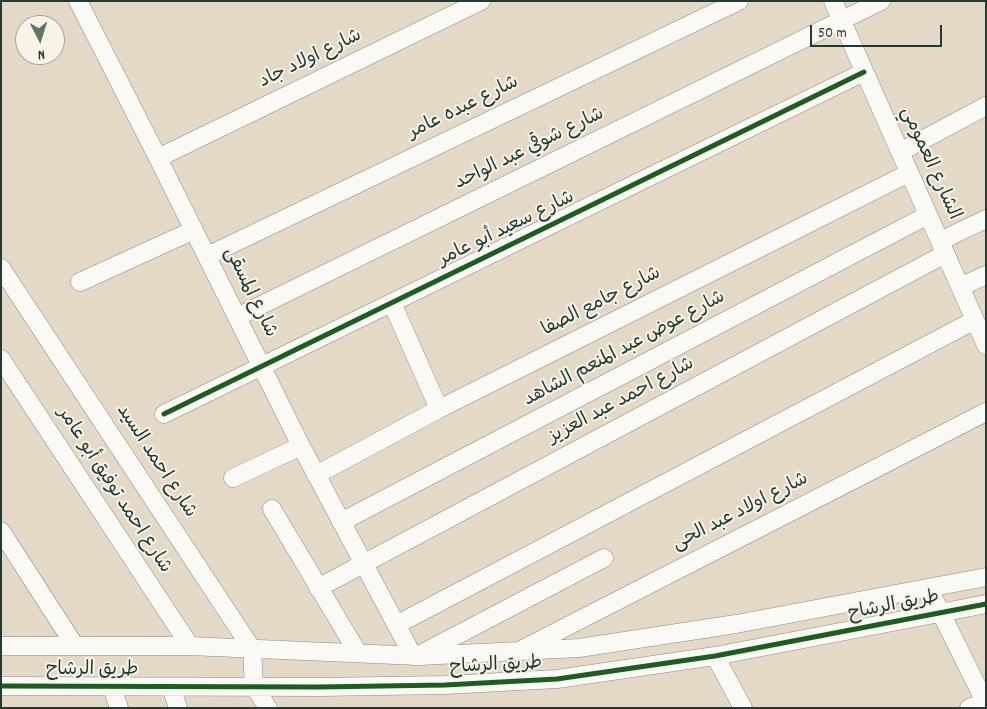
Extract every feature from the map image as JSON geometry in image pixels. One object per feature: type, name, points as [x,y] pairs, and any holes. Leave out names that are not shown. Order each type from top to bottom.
[{"type":"street","name":"شارع المسقى","points":[[78,1],[301,446],[396,624],[416,656]]},
{"type":"street","name":"شارع اولاد جاد","points":[[158,158],[481,1]]},
{"type":"street","name":"شارع عبده عامر","points":[[207,256],[739,1]]},
{"type":"street","name":"الشارع العمومي","points":[[833,1],[985,341]]},
{"type":"street","name":"شارع شوقي عبد الواحد","points":[[237,317],[882,1]]},
{"type":"street","name":"شارع سعيد أبو عامر","points":[[164,414],[864,72]]},
{"type":"street","points":[[900,152],[986,106]]},
{"type":"street","name":"شارع جامع الصفا","points":[[316,475],[440,409],[909,173]]},
{"type":"street","name":"شارع عوض عبد المنعم الشاهد","points":[[341,522],[928,215]]},
{"type":"street","name":"شارع احمد عبد العزيز","points":[[318,588],[942,248],[986,219]]},
{"type":"street","points":[[80,282],[194,230]]},
{"type":"street","name":"شارع احمد السيد","points":[[1,268],[252,649]]},
{"type":"street","points":[[960,288],[986,275]]},
{"type":"street","points":[[392,303],[440,409]]},
{"type":"street","points":[[396,624],[975,320]]},
{"type":"street","name":"شارع احمد توفيق أبو عامر","points":[[1,359],[190,646]]},
{"type":"street","name":"شارع اولاد عبد الحى","points":[[516,652],[986,412]]},
{"type":"street","points":[[232,478],[301,446]]},
{"type":"street","points":[[272,509],[358,653]]},
{"type":"street","points":[[1,531],[75,646]]},
{"type":"street","points":[[416,656],[604,558]]},
{"type":"street","name":"طريق الرشاح","points":[[1,646],[190,646],[416,656],[579,648],[649,638],[929,589],[986,577]]},
{"type":"street","points":[[929,589],[980,705]]},
{"type":"street","name":"طريق الرشاح","points":[[1,686],[435,685],[558,678],[715,656],[986,604]]},
{"type":"street","points":[[252,649],[254,686],[268,708]]},
{"type":"street","points":[[715,656],[743,708]]},
{"type":"street","points":[[112,687],[119,708]]},
{"type":"street","points":[[170,687],[178,708]]},
{"type":"cycle path","points":[[164,414],[864,72]]},
{"type":"cycle path","points":[[1,686],[319,687],[445,685],[557,679],[715,656],[986,604]]}]
